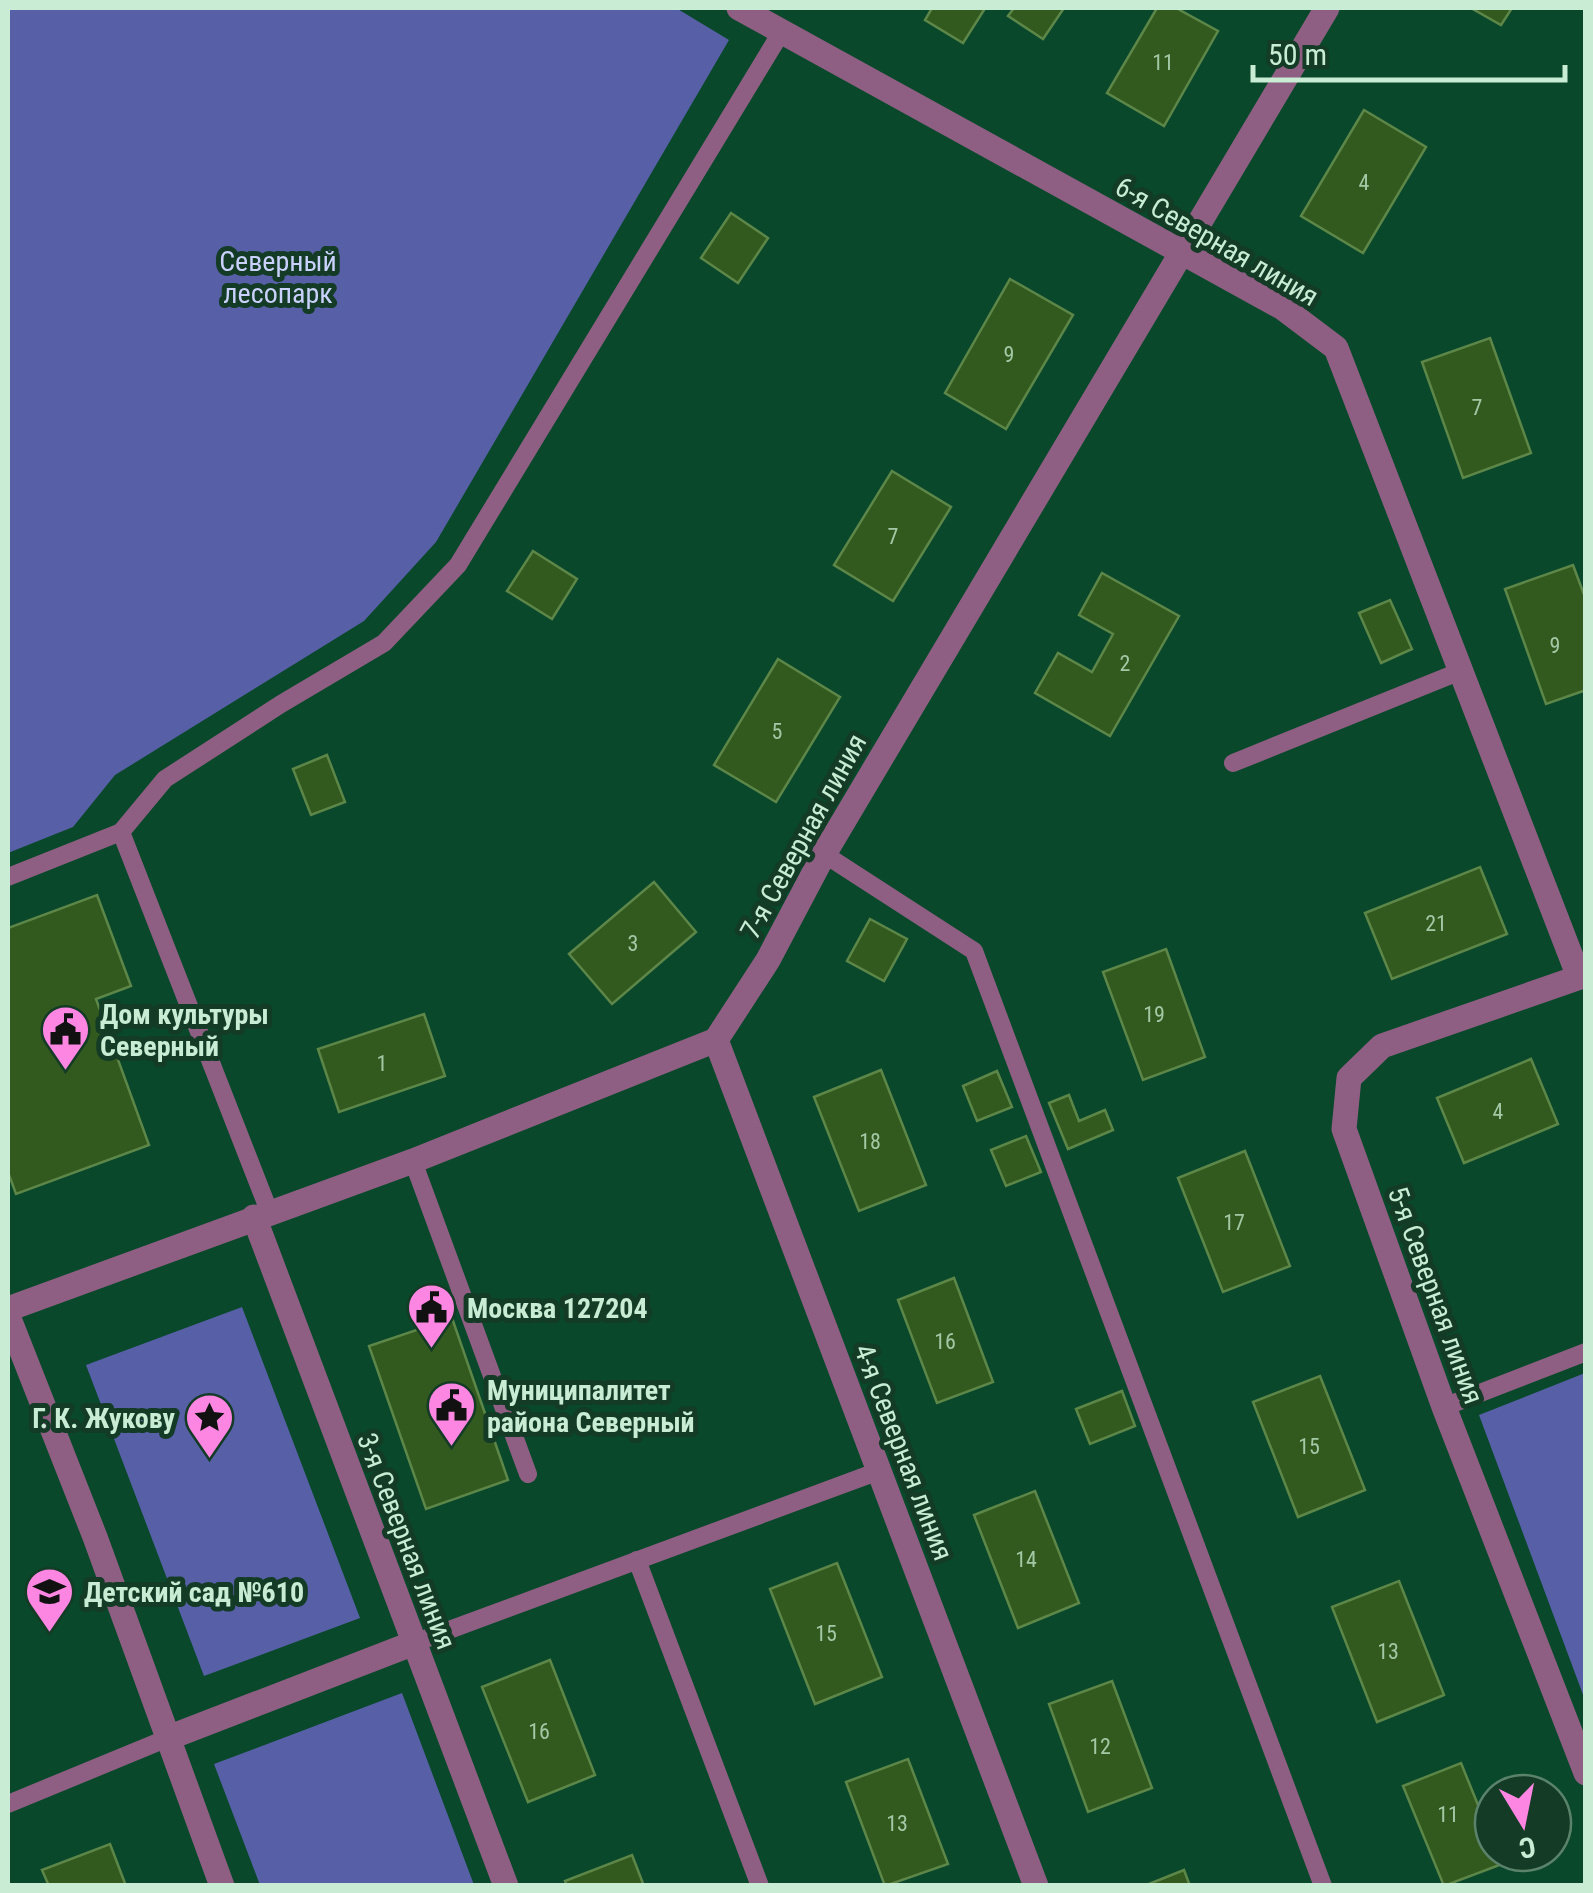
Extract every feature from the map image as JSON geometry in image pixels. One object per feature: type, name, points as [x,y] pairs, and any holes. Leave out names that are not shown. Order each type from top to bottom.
[{"type":"street","name":"6-я Северная линия","points":[[739,8],[1283,308],[1336,348],[1582,976]]},
{"type":"street","name":"7-я Северная линия","points":[[716,1040],[768,960],[824,854],[1327,8]]},
{"type":"street","name":"5-я Северная линия","points":[[1582,976],[1382,1046],[1349,1078],[1344,1129],[1444,1407],[1586,1773]]},
{"type":"street","points":[[222,1886],[8,1312],[262,1214],[413,1161],[716,1040]]},
{"type":"street","name":"4-я Северная линия","points":[[716,1040],[1036,1886]]},
{"type":"street","name":"3-я Северная линия","points":[[262,1214],[414,1643],[506,1886]]},
{"type":"street","points":[[168,1738],[414,1643]]},
{"type":"lane","points":[[8,877],[121,832],[165,779],[384,644],[458,565],[782,31]]},
{"type":"lane","points":[[1233,763],[1461,670]]},
{"type":"lane","points":[[121,832],[262,1214]]},
{"type":"lane","points":[[824,854],[974,952],[1322,1886]]},
{"type":"lane","points":[[413,1161],[528,1474]]},
{"type":"lane","points":[[1444,1407],[1586,1352]]},
{"type":"lane","points":[[414,1643],[878,1470]]},
{"type":"lane","points":[[638,1560],[760,1886]]},
{"type":"lane","points":[[8,1804],[168,1738]]},
{"type":"green space","name":"Северный лесопарк","points":[[8,8],[676,8],[729,40],[436,542],[364,621],[115,775],[73,827],[8,853]]},
{"type":"green space","points":[[242,1307],[360,1618],[204,1676],[86,1365]]},
{"type":"green space","points":[[1585,1373],[1585,1700],[1479,1415]]},
{"type":"green space","points":[[402,1693],[474,1885],[260,1885],[214,1764]]},
{"type":"building","points":[[932,8],[984,10],[963,43],[925,20]]},
{"type":"building","points":[[1014,8],[1064,8],[1043,39],[1008,16]]},
{"type":"building","points":[[1157,8],[1176,8],[1218,31],[1164,126],[1107,93]]},
{"type":"building","points":[[1471,8],[1512,8],[1501,25]]},
{"type":"building","points":[[1364,110],[1426,147],[1363,253],[1301,216]]},
{"type":"building","points":[[731,213],[768,238],[738,283],[701,258]]},
{"type":"building","points":[[1010,279],[1073,315],[1006,429],[945,393]]},
{"type":"building","points":[[1490,338],[1531,453],[1463,478],[1422,362]]},
{"type":"building","points":[[892,471],[951,507],[893,601],[834,565]]},
{"type":"building","points":[[533,551],[577,579],[552,619],[507,591]]},
{"type":"building","points":[[1573,565],[1586,600],[1586,690],[1546,704],[1505,589]]},
{"type":"building","points":[[1102,573],[1179,616],[1110,736],[1035,693],[1058,653],[1092,672],[1113,634],[1079,615]]},
{"type":"building","points":[[1390,600],[1412,649],[1381,663],[1359,613]]},
{"type":"building","points":[[778,659],[840,697],[776,802],[714,765]]},
{"type":"building","points":[[327,755],[345,802],[311,815],[293,769]]},
{"type":"building","points":[[1480,867],[1507,934],[1392,979],[1365,913]]},
{"type":"building","points":[[654,882],[696,932],[612,1004],[569,954]]},
{"type":"building","name":"Дом культуры Северный","points":[[97,895],[131,986],[96,999],[149,1145],[16,1194],[8,1172],[8,928]]},
{"type":"building","points":[[870,919],[907,939],[884,981],[847,961]]},
{"type":"building","points":[[1166,949],[1205,1057],[1143,1080],[1103,972]]},
{"type":"building","points":[[424,1014],[445,1076],[339,1112],[318,1049]]},
{"type":"building","points":[[1531,1059],[1558,1124],[1464,1163],[1437,1098]]},
{"type":"building","points":[[881,1070],[926,1185],[859,1211],[814,1097]]},
{"type":"building","points":[[997,1071],[1012,1107],[977,1121],[963,1086]]},
{"type":"building","points":[[1069,1095],[1079,1121],[1105,1110],[1113,1130],[1068,1149],[1049,1103]]},
{"type":"building","points":[[1026,1136],[1041,1172],[1006,1186],[991,1150]]},
{"type":"building","points":[[1245,1151],[1290,1266],[1223,1292],[1178,1178]]},
{"type":"building","points":[[954,1278],[993,1382],[937,1403],[898,1300]]},
{"type":"building","points":[[452,1318],[508,1480],[426,1509],[369,1346]]},
{"type":"building","points":[[1320,1376],[1365,1490],[1298,1517],[1253,1402]]},
{"type":"building","points":[[1122,1391],[1135,1426],[1090,1444],[1076,1409]]},
{"type":"building","points":[[1035,1491],[1079,1603],[1018,1628],[974,1515]]},
{"type":"building","points":[[837,1563],[882,1677],[815,1704],[770,1589]]},
{"type":"building","points":[[1399,1581],[1444,1695],[1377,1722],[1332,1607]]},
{"type":"building","points":[[550,1660],[595,1775],[528,1802],[482,1687]]},
{"type":"building","points":[[1112,1681],[1152,1788],[1088,1812],[1049,1704]]},
{"type":"building","points":[[908,1759],[948,1864],[885,1886],[846,1782]]},
{"type":"building","points":[[1461,1763],[1473,1793],[1473,1873],[1478,1873],[1444,1886],[1403,1786]]},
{"type":"building","points":[[110,1844],[126,1886],[49,1886],[42,1870]]},
{"type":"building","points":[[632,1855],[644,1886],[567,1886],[565,1881]]},
{"type":"building","points":[[1184,1870],[1190,1886],[1144,1886]]},
{"type":"place","name":"Дом культуры Северный","points":[[65,1072]]},
{"type":"place","name":"Москва 127204","points":[[432,1350]]},
{"type":"place","name":"Муниципалитет района Северный","points":[[452,1448]]},
{"type":"place","name":"Г. К. Жукову","points":[[210,1460]]},
{"type":"place","name":"Детский сад №610","points":[[49,1634]]}]
